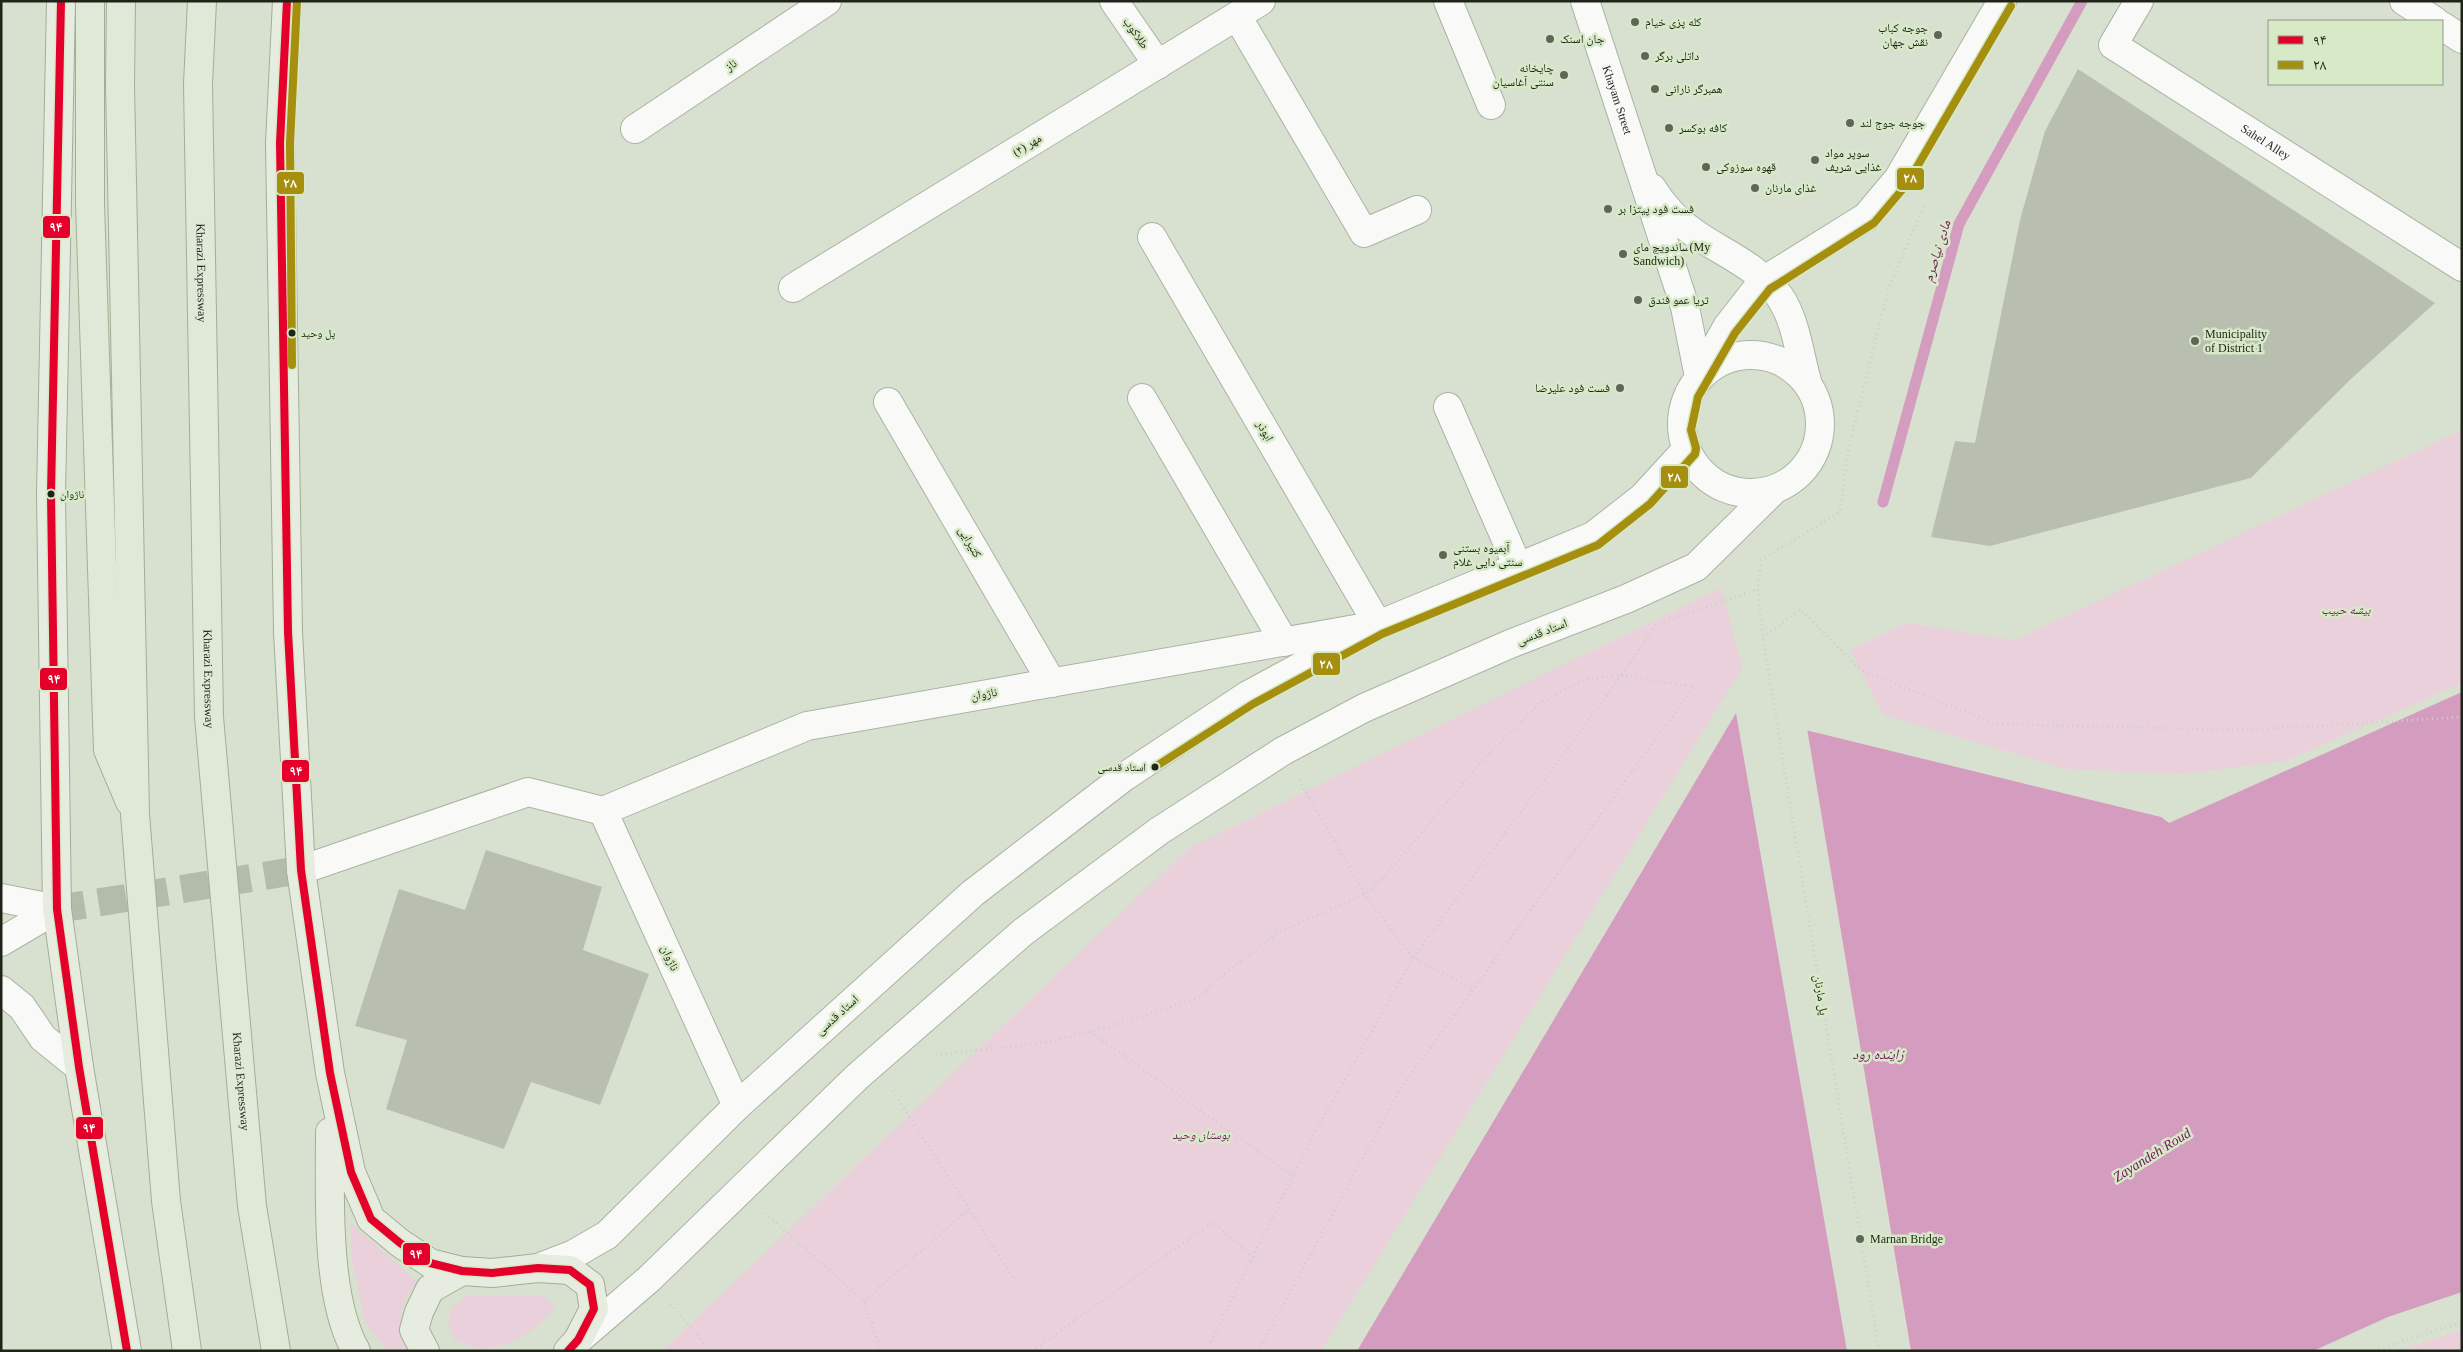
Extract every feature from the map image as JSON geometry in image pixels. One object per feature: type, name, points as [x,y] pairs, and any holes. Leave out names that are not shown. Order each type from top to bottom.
[{"type":"highway","points":[[90,1],[90,203],[108,750],[135,814]]},
{"type":"highway","points":[[121,1],[120,85],[135,814],[166,1201],[187,1351]]},
{"type":"highway","name":"Kharazi Expressway","points":[[202,1],[198,84],[209,717],[252,1206],[276,1351]]},
{"type":"main road","points":[[61,1],[51,494],[57,909],[79,1067],[127,1351]]},
{"type":"main road","points":[[286,1],[280,143],[282,365],[288,632],[301,870],[330,1073],[330,1223],[338,1300],[349,1340],[356,1351]]},
{"type":"main road","name":"استاد قدسی","points":[[330,1073],[350,1172],[371,1219],[400,1244],[430,1263],[462,1271],[492,1273],[538,1268]]},
{"type":"main road","points":[[538,1268],[570,1270],[590,1285],[594,1309],[568,1347]]},
{"type":"main road","points":[[425,1351],[414,1330],[419,1312],[430,1289],[462,1271]]},
{"type":"street","name":"ناز","points":[[635,129],[827,1]]},
{"type":"street","name":"طلاکوب","points":[[1114,1],[1158,65]]},
{"type":"street","name":"مهر (۴)","points":[[793,288],[1262,1]]},
{"type":"street","points":[[1448,1],[1492,105]]},
{"type":"street","name":"Khayam Street","points":[[1585,1],[1685,307],[1699,377]]},
{"type":"street","points":[[1639,169],[1662,203],[1696,234],[1744,262],[1763,280],[1779,296],[1792,319],[1807,381],[1818,400],[1821,422],[1818,444],[1808,465],[1793,481],[1772,491],[1752,494],[1730,491],[1712,482],[1696,468],[1686,450],[1682,431],[1683,412],[1688,393],[1727,327],[1763,280],[1866,217],[1898,179],[2002,1]]},
{"type":"street","name":"Sahel Alley","points":[[2139,1],[2113,45],[2462,267]]},
{"type":"street","points":[[2404,1],[2433,20]]},
{"type":"street","points":[[1237,16],[1364,233],[1417,210]]},
{"type":"street","points":[[2443,27],[2462,39]]},
{"type":"street","name":"ابوذر","points":[[1152,237],[1378,625]]},
{"type":"street","points":[[1699,377],[1718,362],[1742,355],[1766,356],[1788,364],[1807,381]]},
{"type":"street","points":[[1142,398],[1284,642]]},
{"type":"street","name":"کتیرایی","points":[[888,402],[1052,682]]},
{"type":"street","points":[[1448,407],[1518,567]]},
{"type":"street","name":"استاد قدسی","points":[[538,1268],[574,1254],[607,1235],[737,1106],[973,893],[1124,776],[1248,695],[1378,625],[1594,536],[1643,497],[1686,450]]},
{"type":"street","name":"استاد قدسی","points":[[568,1347],[650,1279],[874,1062],[1023,932],[1159,831],[1283,751],[1364,708],[1510,644],[1626,599],[1696,567],[1772,491]]},
{"type":"street","name":"ناژوان","points":[[737,1106],[603,811],[807,726],[1378,625]]},
{"type":"street","points":[[301,870],[528,792],[603,811]]},
{"type":"street","points":[[1,898],[57,909]]},
{"type":"street","points":[[1,942],[57,909]]},
{"type":"street","points":[[1,990],[22,1008],[43,1038],[79,1067]]},
{"type":"path","name":"پل مارنان","points":[[1879,1351],[1763,638],[1758,589],[1760,560],[1840,512],[1849,445],[1888,290],[1926,200]]},
{"type":"path","points":[[1656,624],[1758,589]]},
{"type":"path","points":[[1763,638],[1800,609],[1860,670],[1996,724],[2248,730],[2462,717]]},
{"type":"path","points":[[1206,1351],[1315,1132],[1413,958],[1622,675],[1662,616]]},
{"type":"path","points":[[932,1055],[1048,1042],[1090,1032],[1199,997],[1225,973],[1276,934],[1365,894],[1385,876],[1487,755],[1540,703],[1585,679],[1622,675],[1694,687],[1401,1088],[1258,1351]]},
{"type":"path","points":[[1283,751],[1365,894],[1413,958],[1473,988]]},
{"type":"path","points":[[1090,1032],[1293,1176]]},
{"type":"path","points":[[874,1062],[1014,1278]]},
{"type":"path","points":[[740,1191],[864,1301],[882,1351]]},
{"type":"path","points":[[864,1301],[969,1209]]},
{"type":"path","points":[[1032,1351],[1213,1222],[1253,1257]]},
{"type":"path","points":[[650,1279],[710,1351]]},
{"type":"path","points":[[2374,1351],[2462,1322]]},
{"type":"green space","name":"بیشه حبیب","points":[[2462,430],[2462,683],[2286,761],[2183,774],[2066,769],[1883,715],[1850,650],[1905,623],[2015,640]]},
{"type":"green space","name":"بوستان وحید","points":[[1721,588],[1742,668],[1321,1351],[662,1351],[1189,848]]},
{"type":"green space","points":[[350,1222],[418,1283],[406,1299],[402,1315],[405,1332],[412,1351],[386,1349],[365,1322],[352,1259]]},
{"type":"green space","points":[[541,1295],[556,1307],[539,1324],[520,1337],[499,1346],[488,1348],[476,1348],[454,1340],[448,1323],[452,1307],[467,1296]]},
{"type":"green space","points":[[2462,1330],[2462,1351],[2398,1351]]},
{"type":"water","name":"زاینده رود","points":[[2462,692],[2462,1292],[2388,1317],[2313,1351],[1357,1351],[1736,713],[2161,817],[2169,823]]},
{"type":"pier","name":"Marnan Bridge","points":[[1742,712],[1807,728],[1911,1351],[1847,1351],[1736,713]]},
{"type":"building","name":"Municipality of District 1","points":[[2078,69],[2435,303],[2352,378],[2251,478],[1990,546],[1931,537],[1955,441],[1975,443],[2020,220],[2045,131]]},
{"type":"building","points":[[486,850],[602,887],[583,950],[649,974],[600,1105],[531,1082],[504,1149],[386,1109],[407,1040],[355,1026],[399,889],[465,910]]},
{"type":"waterway","name":"مادی نیاصرم","points":[[1883,502],[1959,224],[2082,1]]},
{"type":"tunnel","points":[[57,909],[301,870]]},
{"type":"transit line","name":"۹۴","points":[[61,1],[51,494],[57,909],[79,1067],[127,1351]]},
{"type":"transit line","name":"۹۴","points":[[287,1],[280,143],[288,632],[301,870],[330,1073],[351,1172],[371,1219],[400,1243],[430,1263],[462,1271],[492,1273],[538,1268],[570,1270],[590,1285],[594,1309],[578,1340],[568,1351]]},
{"type":"transit line","name":"۲۸","points":[[292,365],[290,143],[297,1]]},
{"type":"transit line","name":"۲۸","points":[[1155,767],[1253,704],[1382,634],[1598,545],[1650,504],[1695,454],[1696,448],[1691,430],[1698,397],[1735,333],[1770,289],[1874,223],[1907,184],[2011,6]]},
{"type":"place","name":"کله پزی خیام","points":[[1635,22]]},
{"type":"place","name":"جوجه کباب نقش جهان","points":[[1938,35]]},
{"type":"place","name":"جان اسنک","points":[[1550,39]]},
{"type":"place","name":"داتلی برگر","points":[[1645,56]]},
{"type":"place","name":"چایخانه سنتی آغاسیان","points":[[1564,75]]},
{"type":"place","name":"همبرگر نارانی","points":[[1655,89]]},
{"type":"place","name":"جوجه جوج لند","points":[[1850,123]]},
{"type":"place","name":"کافه بوکسر","points":[[1669,128]]},
{"type":"place","name":"سوپر مواد غذایی شریف","points":[[1815,160]]},
{"type":"place","name":"قهوه سوزوکی","points":[[1706,167]]},
{"type":"place","name":"غذای مارنان","points":[[1755,188]]},
{"type":"place","name":"فست فود پیتزا بر","points":[[1608,209]]},
{"type":"place","name":"ساندویچ مای(My Sandwich)","points":[[1623,254]]},
{"type":"place","name":"تریا عمو فندق","points":[[1638,300]]},
{"type":"place","name":"پل وحید","points":[[292,333]]},
{"type":"place","name":"Municipality of District 1","points":[[2195,341]]},
{"type":"place","name":"فست فود علیرضا","points":[[1620,388]]},
{"type":"place","name":"ناژوان","points":[[51,494]]},
{"type":"place","name":"آبمیوه بستنی سنتی دایی غلام","points":[[1443,555]]},
{"type":"place","name":"استاد قدسی","points":[[1155,767]]},
{"type":"place","name":"Marnan Bridge","points":[[1860,1239]]},
{"type":"water label","name":"Zayandeh Roud","points":[[2152,1155]]}]
